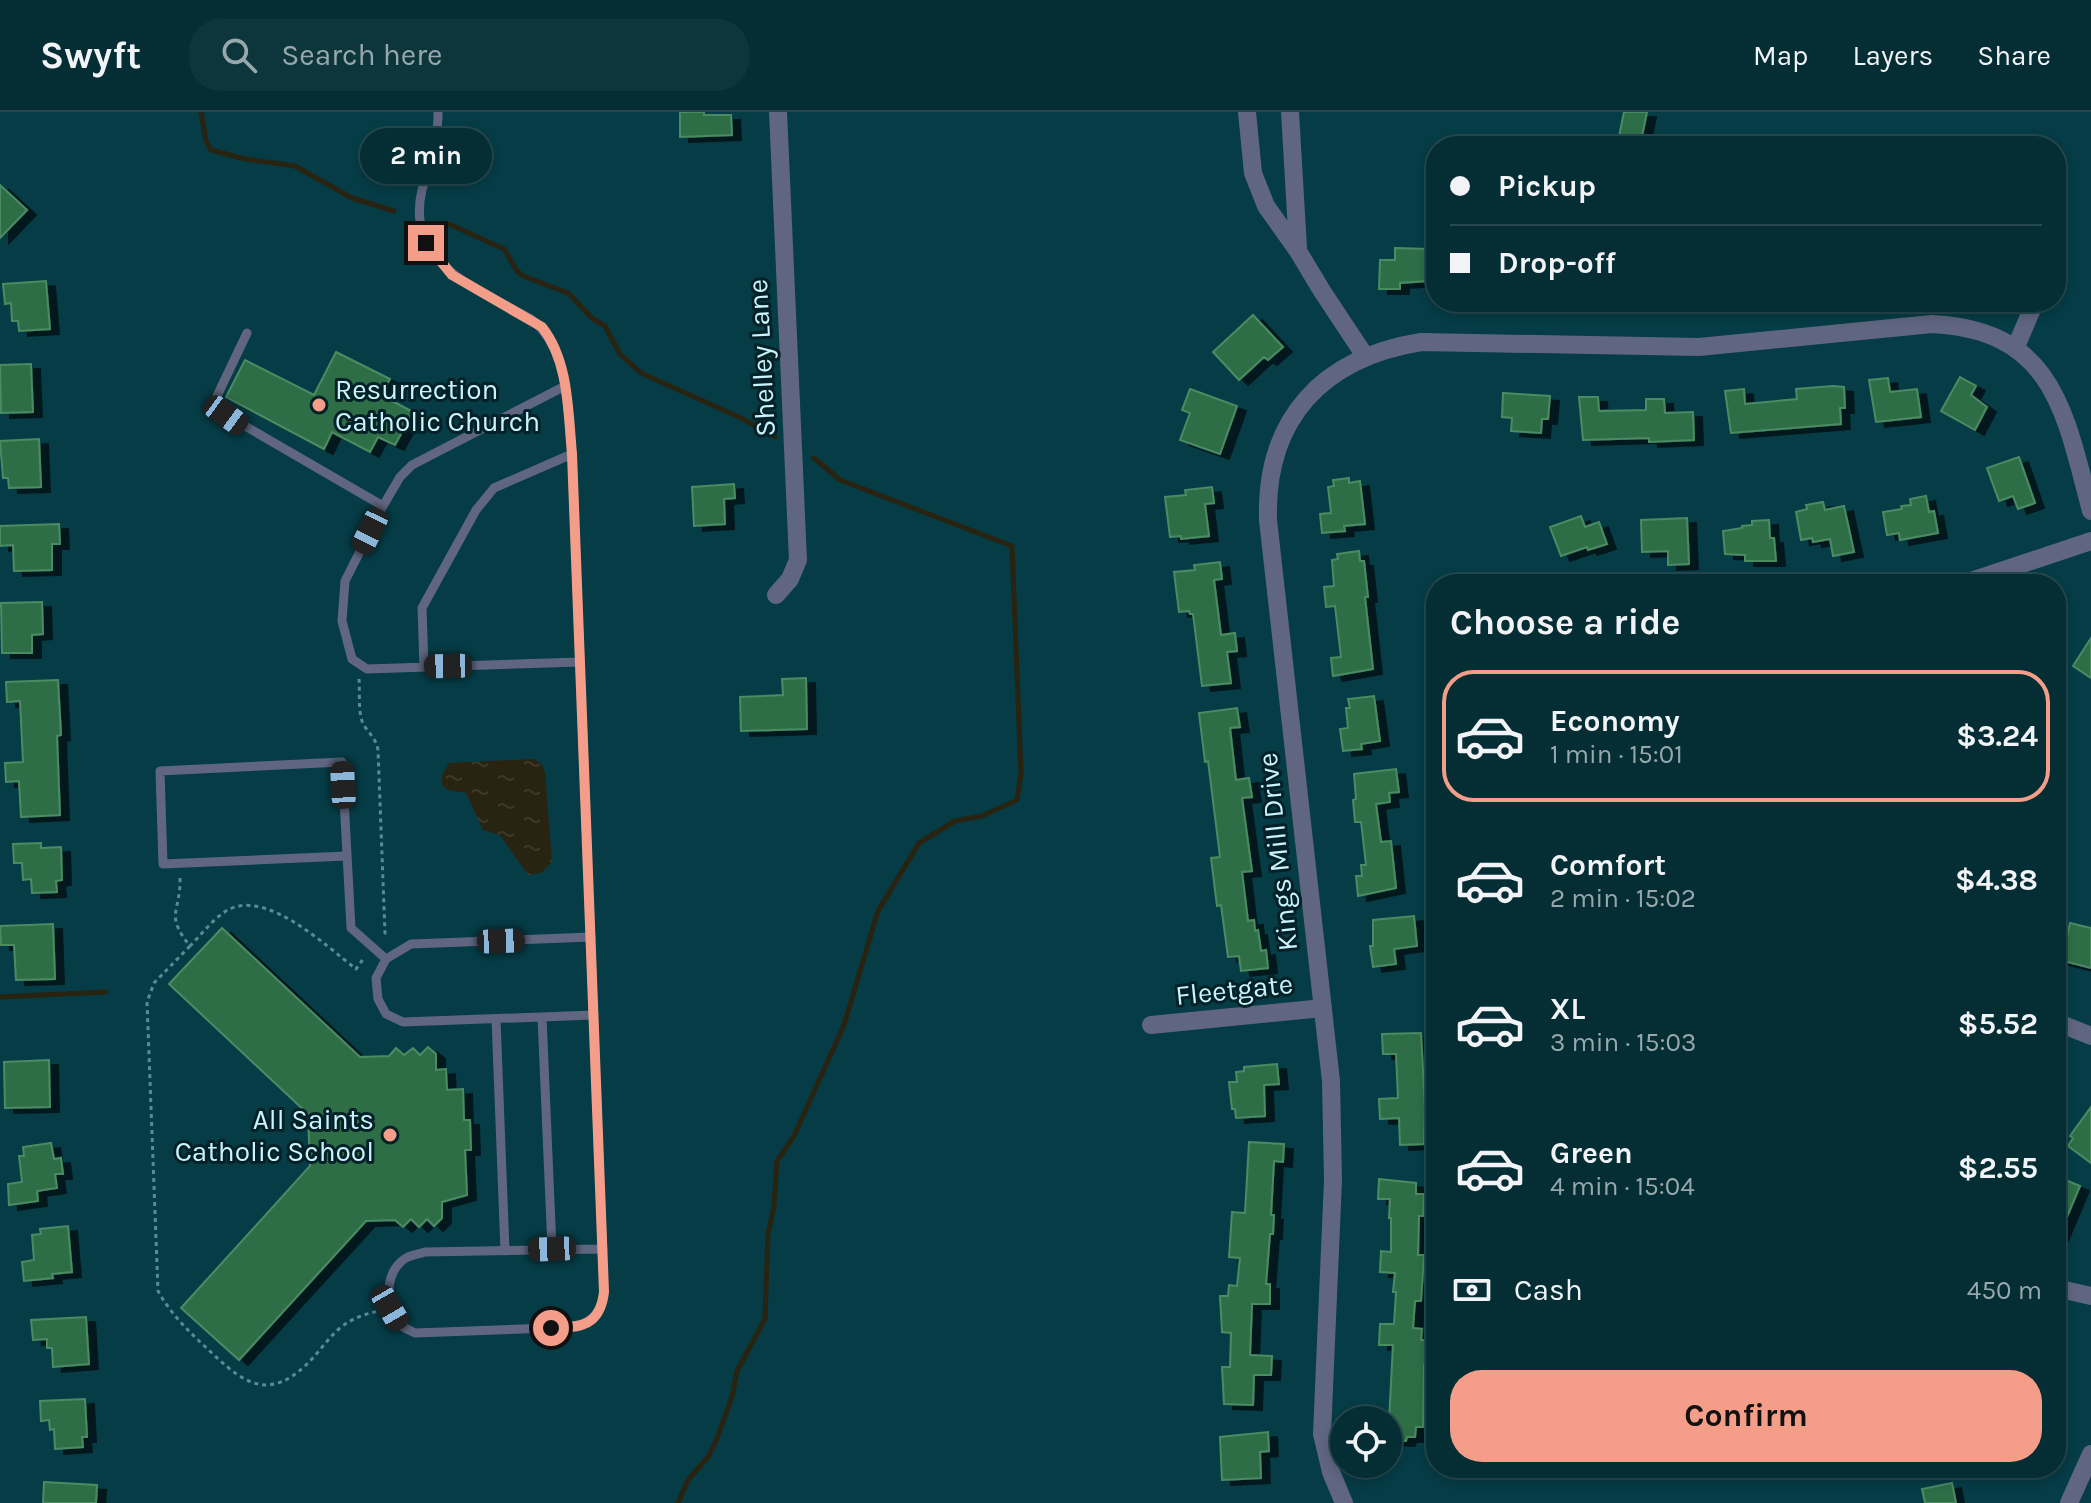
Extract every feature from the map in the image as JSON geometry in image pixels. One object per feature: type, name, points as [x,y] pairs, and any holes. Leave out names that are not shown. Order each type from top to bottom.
[{"type":"street","name":"Shelley Lane","points":[[776,595],[790,579],[798,560],[778,112]]},
{"type":"street","points":[[1247,112],[1253,173],[1266,206],[1365,356]]},
{"type":"street","points":[[1290,112],[1298,251]]},
{"type":"street","points":[[2015,349],[2031,312]]},
{"type":"street","name":"Kings Mill Drive","points":[[1344,1503],[1331,1472],[1322,1434],[1334,1148],[1331,1081],[1268,520],[1267,492],[1277,449],[1298,410],[1328,378],[1365,356],[1421,342],[1699,347],[1932,324],[1975,329],[2015,349],[2040,372],[2060,404],[2091,511]]},
{"type":"street","points":[[1992,574],[2091,541]]},
{"type":"street","name":"Fleetgate","points":[[1151,1025],[1323,1008]]},
{"type":"street","points":[[2066,1026],[2091,1036]]},
{"type":"street","points":[[2066,1290],[2091,1296]]},
{"type":"street","points":[[2069,1503],[2091,1454]]},
{"type":"lane","points":[[438,112],[433,153],[419,208],[426,243],[452,275],[542,327],[549,337],[565,386],[572,454],[603,1249],[603,1303],[590,1321],[578,1327],[415,1333],[400,1325],[390,1308],[389,1285],[394,1271],[406,1259],[425,1252],[603,1249]]},
{"type":"lane","points":[[247,333],[217,396],[226,415],[383,506]]},
{"type":"lane","points":[[565,386],[412,465],[400,477],[345,581],[342,621],[352,659],[367,669],[580,662]]},
{"type":"lane","points":[[424,667],[422,608],[476,510],[494,488],[572,454]]},
{"type":"lane","points":[[347,856],[163,864],[160,771],[342,762],[351,928],[386,959]]},
{"type":"lane","points":[[591,937],[411,944],[386,959],[376,978],[378,999],[386,1014],[403,1022],[594,1015]]},
{"type":"lane","points":[[542,1017],[552,1249]]},
{"type":"lane","points":[[496,1019],[505,1251]]},
{"type":"path","points":[[190,946],[154,983],[147,1002],[158,1291],[175,1318],[237,1377],[254,1384],[274,1384],[290,1378],[340,1328],[359,1316],[390,1308]]},
{"type":"water","points":[[533,759],[541,763],[545,772],[552,862],[541,873],[528,875],[500,835],[483,830],[466,793],[448,790],[442,785],[442,775],[449,763]]},
{"type":"building","points":[[680,112],[731,115],[732,135],[680,137]]},
{"type":"building","points":[[1624,112],[1647,112],[1642,136],[1619,136]]},
{"type":"building","points":[[0,185],[27,210],[0,238]]},
{"type":"building","points":[[1395,248],[1426,249],[1426,281],[1400,283],[1400,289],[1379,289],[1380,260],[1395,260]]},
{"type":"building","points":[[46,281],[50,329],[19,331],[18,321],[12,321],[11,303],[5,304],[3,284]]},
{"type":"building","points":[[1253,315],[1283,347],[1268,360],[1264,357],[1239,380],[1213,352]]},
{"type":"building","name":"Resurrection Catholic Church","points":[[336,352],[390,379],[381,395],[413,412],[395,445],[378,437],[370,452],[332,432],[324,449],[226,397],[245,360],[314,395]]},
{"type":"building","points":[[31,364],[33,412],[1,413],[0,365]]},
{"type":"building","points":[[1960,377],[1976,386],[1971,395],[1987,407],[1975,430],[1941,411]]},
{"type":"building","points":[[1888,378],[1890,392],[1917,389],[1921,417],[1876,422],[1869,380]]},
{"type":"building","points":[[1844,387],[1845,408],[1840,408],[1841,424],[1731,433],[1725,391],[1744,389],[1745,404],[1797,399],[1796,389]]},
{"type":"building","points":[[1190,389],[1237,406],[1220,454],[1180,440],[1190,413],[1182,410]]},
{"type":"building","points":[[1503,393],[1550,396],[1548,419],[1542,419],[1541,433],[1511,431],[1512,418],[1502,417]]},
{"type":"building","points":[[1579,397],[1598,397],[1599,411],[1646,410],[1646,399],[1664,399],[1665,413],[1693,412],[1694,440],[1583,440]]},
{"type":"building","points":[[39,439],[41,487],[9,488],[8,478],[3,478],[0,441]]},
{"type":"building","points":[[2019,457],[2035,503],[2018,509],[2013,496],[1999,501],[1987,468]]},
{"type":"building","points":[[1349,478],[1349,483],[1360,481],[1365,524],[1344,526],[1345,531],[1322,533],[1320,514],[1331,513],[1328,487],[1334,486],[1333,480]]},
{"type":"building","points":[[734,484],[735,498],[724,499],[725,524],[694,526],[692,487]]},
{"type":"building","points":[[1212,487],[1214,503],[1205,504],[1209,536],[1170,537],[1165,497],[1186,495],[1185,490]]},
{"type":"building","points":[[1926,496],[1929,512],[1934,511],[1938,533],[1900,540],[1899,533],[1887,535],[1883,512],[1902,509],[1901,506],[1911,505],[1910,499]]},
{"type":"building","points":[[1823,502],[1825,510],[1844,506],[1854,552],[1833,556],[1830,539],[1813,542],[1812,538],[1801,540],[1796,512],[1807,509],[1806,505]]},
{"type":"building","points":[[1581,516],[1585,527],[1599,522],[1607,544],[1561,556],[1550,527]]},
{"type":"building","points":[[1687,518],[1689,564],[1668,565],[1668,551],[1642,552],[1641,520]]},
{"type":"building","points":[[1769,520],[1776,561],[1745,561],[1745,555],[1725,554],[1723,531],[1752,525],[1752,521]]},
{"type":"building","points":[[59,524],[60,544],[52,544],[52,570],[14,571],[13,545],[0,546],[0,526]]},
{"type":"building","points":[[1359,551],[1360,561],[1364,561],[1373,669],[1333,676],[1331,658],[1341,657],[1335,606],[1326,607],[1324,587],[1334,586],[1332,560],[1338,559],[1337,554]]},
{"type":"building","points":[[1220,562],[1222,579],[1214,580],[1221,635],[1235,633],[1237,651],[1227,652],[1231,683],[1202,686],[1193,614],[1189,611],[1179,612],[1174,572],[1195,570],[1194,565]]},
{"type":"building","points":[[42,602],[43,634],[32,635],[32,653],[2,653],[1,603]]},
{"type":"building","points":[[2091,638],[2091,678],[2073,666]]},
{"type":"building","points":[[806,678],[807,729],[741,731],[740,697],[783,695],[782,679]]},
{"type":"building","points":[[58,680],[60,815],[21,817],[19,781],[6,782],[5,763],[23,762],[20,701],[7,702],[6,682]]},
{"type":"building","points":[[1374,696],[1380,741],[1361,744],[1362,749],[1343,751],[1340,729],[1348,728],[1348,699]]},
{"type":"building","points":[[1237,708],[1240,727],[1230,728],[1236,780],[1249,778],[1252,797],[1242,798],[1252,871],[1242,872],[1248,921],[1254,920],[1261,951],[1266,950],[1268,968],[1241,971],[1239,956],[1228,957],[1221,905],[1217,906],[1211,858],[1220,857],[1199,713]]},
{"type":"building","points":[[1396,769],[1399,792],[1389,793],[1390,802],[1376,804],[1381,842],[1391,841],[1396,888],[1358,896],[1356,876],[1362,876],[1361,865],[1366,865],[1361,822],[1355,822],[1354,774]]},
{"type":"building","points":[[41,843],[41,848],[61,847],[62,880],[56,881],[57,892],[32,893],[31,879],[23,880],[22,863],[14,863],[13,844]]},
{"type":"building","points":[[1414,916],[1417,946],[1394,949],[1396,964],[1373,967],[1370,946],[1373,946],[1373,920]]},
{"type":"building","points":[[2070,923],[2091,928],[2091,968],[2066,962]]},
{"type":"building","points":[[53,924],[55,979],[16,980],[14,945],[1,945],[0,926]]},
{"type":"building","name":"All Saints Catholic School","points":[[222,928],[360,1057],[389,1056],[396,1048],[404,1055],[413,1048],[420,1055],[428,1047],[436,1054],[436,1070],[446,1069],[447,1090],[463,1089],[464,1120],[470,1120],[471,1150],[465,1150],[467,1195],[442,1202],[442,1218],[434,1226],[427,1219],[419,1227],[411,1219],[403,1227],[395,1220],[366,1221],[239,1360],[181,1308],[310,1166],[308,1114],[169,984]]},
{"type":"building","points":[[1421,1033],[1424,1144],[1400,1145],[1399,1118],[1380,1119],[1379,1099],[1398,1098],[1396,1054],[1383,1054],[1382,1034]]},
{"type":"building","points":[[49,1060],[50,1107],[5,1108],[4,1062]]},
{"type":"building","points":[[1277,1064],[1279,1084],[1264,1085],[1265,1116],[1236,1118],[1229,1082],[1237,1082],[1236,1072],[1244,1071],[1244,1067]]},
{"type":"building","points":[[2091,1107],[2091,1163],[2068,1146],[2073,1138],[2070,1136]]},
{"type":"building","points":[[1249,1142],[1284,1144],[1283,1162],[1274,1161],[1273,1234],[1270,1234],[1266,1284],[1270,1284],[1270,1304],[1252,1304],[1250,1355],[1272,1356],[1271,1375],[1254,1375],[1253,1405],[1224,1404],[1222,1367],[1230,1367],[1231,1333],[1222,1332],[1220,1296],[1228,1296],[1229,1285],[1237,1286],[1240,1258],[1229,1257],[1232,1212],[1245,1213]]},
{"type":"building","points":[[51,1143],[54,1159],[61,1158],[63,1174],[55,1174],[57,1188],[37,1191],[38,1201],[9,1205],[8,1184],[22,1182],[19,1156],[24,1156],[23,1147]]},
{"type":"building","points":[[1379,1179],[1416,1183],[1416,1194],[1424,1194],[1423,1216],[1419,1216],[1418,1255],[1424,1255],[1421,1301],[1415,1301],[1413,1328],[1422,1329],[1421,1340],[1426,1340],[1423,1427],[1416,1427],[1415,1437],[1407,1437],[1406,1441],[1402,1441],[1402,1406],[1390,1406],[1393,1345],[1379,1345],[1380,1324],[1394,1324],[1395,1273],[1380,1272],[1381,1251],[1391,1252],[1390,1199],[1378,1199]]},
{"type":"building","points":[[2066,1180],[2080,1186],[2066,1219]]},
{"type":"building","points":[[68,1226],[72,1272],[24,1281],[22,1262],[34,1260],[32,1235],[41,1234],[40,1229]]},
{"type":"building","points":[[86,1317],[89,1364],[53,1367],[52,1348],[47,1348],[47,1339],[33,1340],[31,1320]]},
{"type":"building","points":[[85,1399],[87,1437],[82,1437],[83,1447],[55,1449],[54,1429],[50,1430],[49,1420],[41,1421],[40,1401]]},
{"type":"building","points":[[1268,1432],[1269,1451],[1260,1452],[1261,1478],[1222,1480],[1220,1437]]},
{"type":"building","points":[[44,1482],[97,1485],[96,1503],[43,1503]]},
{"type":"building","points":[[1952,1483],[1956,1503],[1925,1503],[1922,1489]]},
{"type":"waterway","points":[[201,112],[206,141],[211,150],[245,159],[295,166],[352,198],[394,211]]},
{"type":"waterway","points":[[449,224],[504,249],[523,276],[568,293],[593,319],[605,326],[620,354],[641,373],[741,418],[775,437]]},
{"type":"waterway","points":[[678,1503],[688,1480],[708,1457],[716,1441],[732,1397],[737,1371],[765,1319],[768,1234],[774,1206],[777,1161],[794,1136],[844,1025],[878,911],[919,843],[955,821],[982,816],[1017,800],[1021,774],[1012,546],[840,480],[814,458]]},
{"type":"waterway","points":[[0,997],[106,992]]},
{"type":"place","name":"Resurrection Catholic Church","points":[[319,405]]},
{"type":"place","name":"All Saints Catholic School","points":[[390,1135]]},
{"type":"route","points":[[426,243],[452,275],[542,327],[560,364],[565,386],[572,454],[604,1292],[603,1303],[590,1321],[578,1327],[551,1328]]}]
